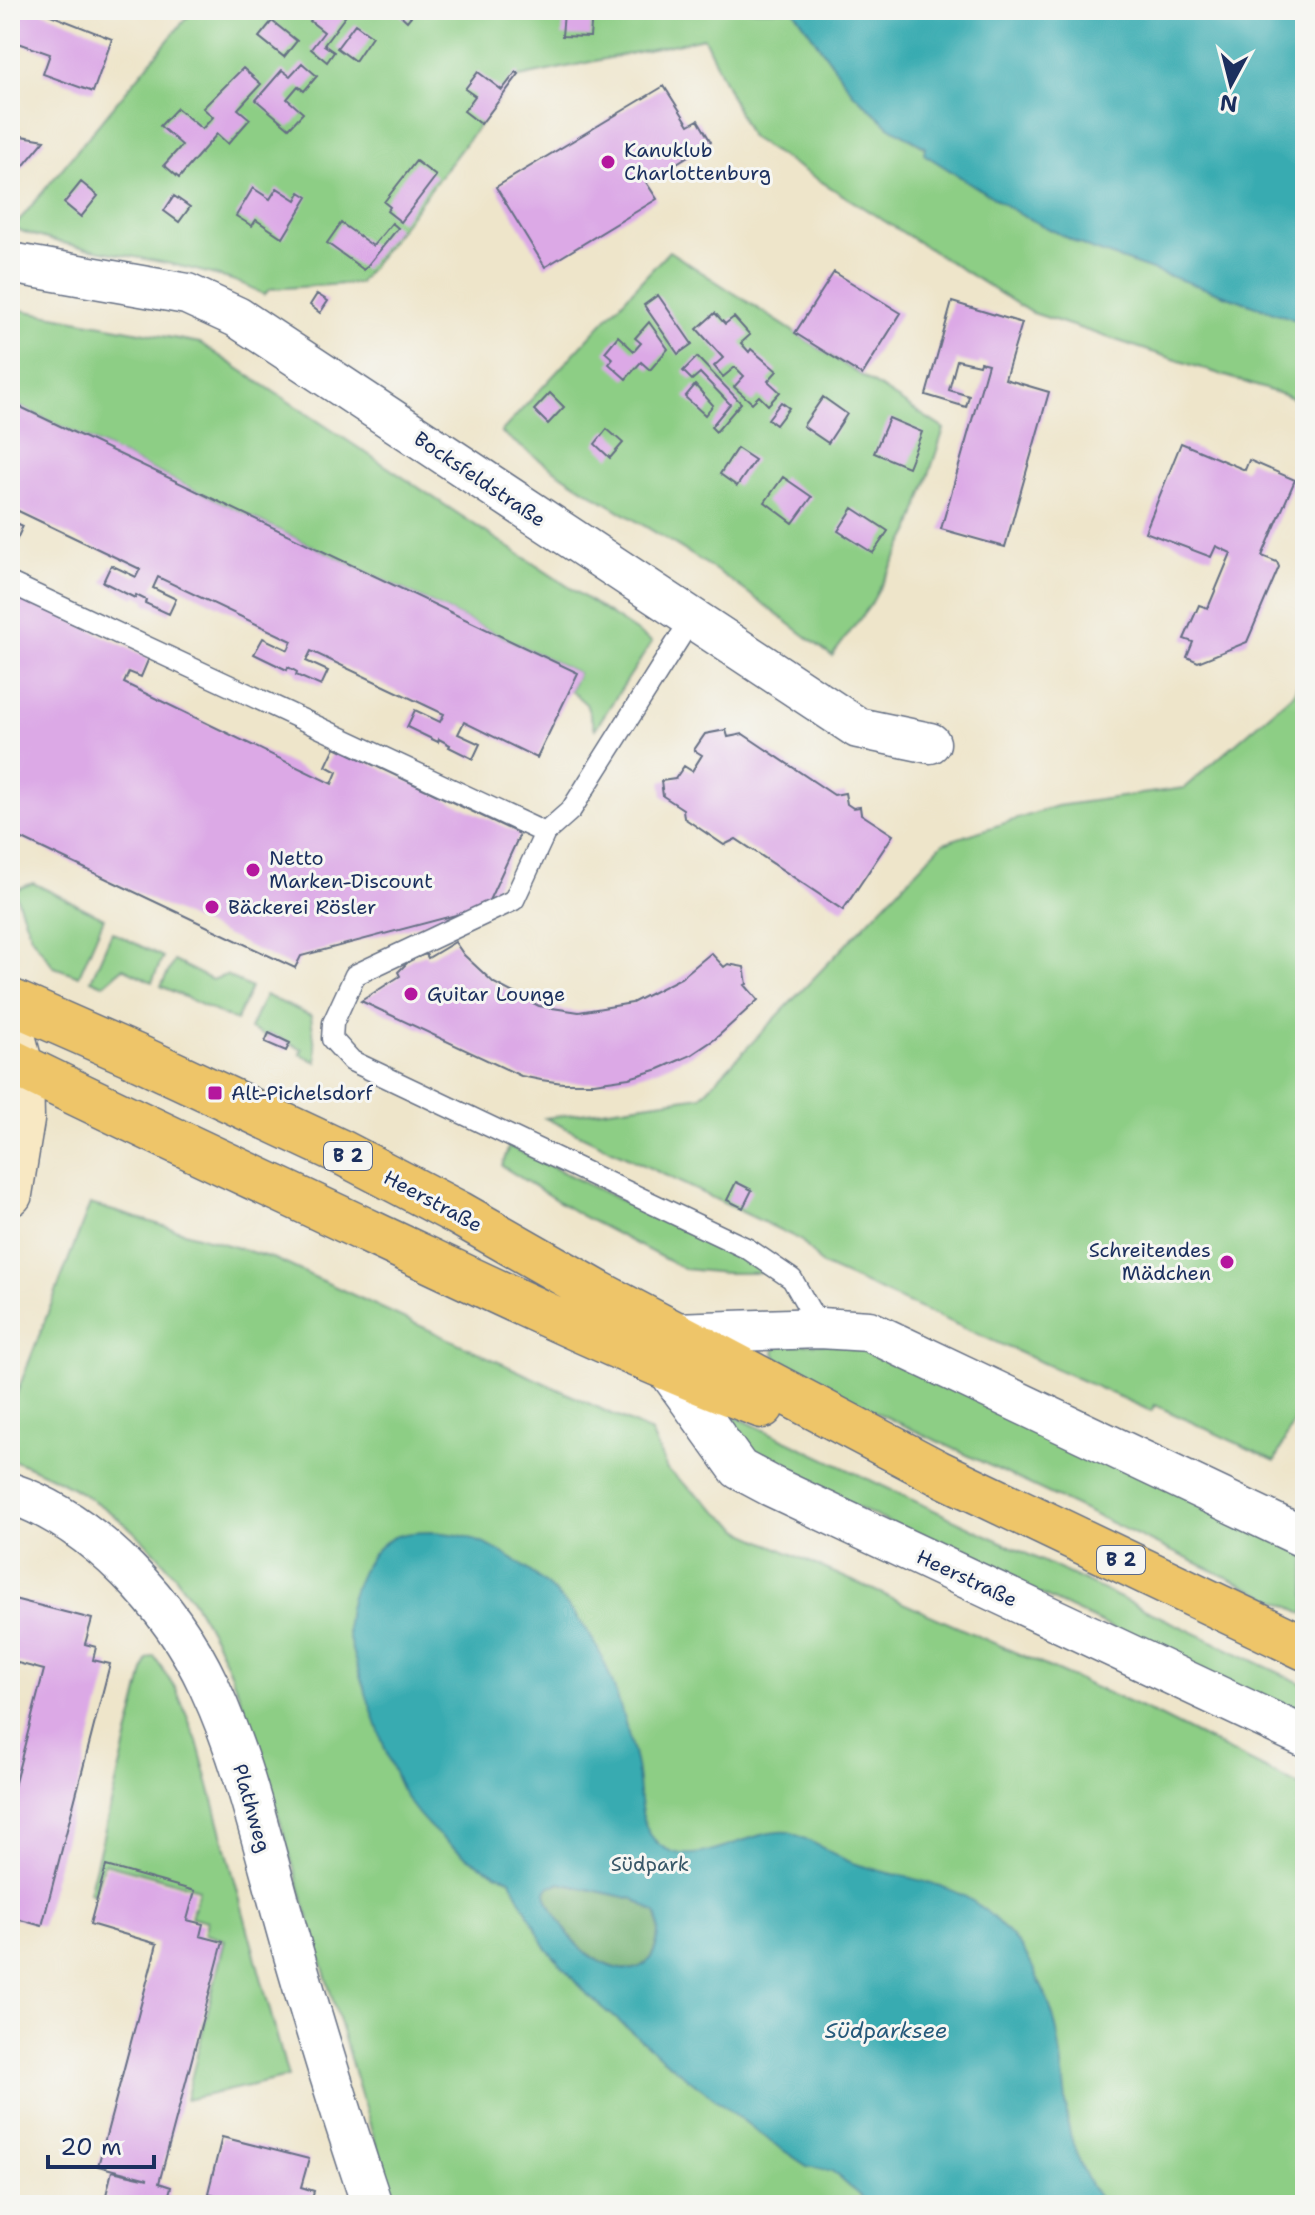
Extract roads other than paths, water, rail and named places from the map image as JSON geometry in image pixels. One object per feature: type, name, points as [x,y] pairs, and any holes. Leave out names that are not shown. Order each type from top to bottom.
[{"type":"main road","name":"Heerstraße","points":[[10,1001],[343,1153],[671,1352]]},
{"type":"main road","name":"Heerstraße","points":[[15,1064],[214,1160],[671,1352],[937,1472],[1305,1648]]},
{"type":"street","name":"Bocksfeldstraße","points":[[10,263],[187,294],[237,317],[858,728],[930,743]]},
{"type":"street","points":[[10,1024],[22,1120],[10,1194]]},
{"type":"street","name":"Heerstraße","points":[[1305,1538],[869,1331],[820,1328],[671,1352],[739,1469],[1305,1737]]},
{"type":"street","name":"Plathweg","points":[[10,1493],[61,1515],[127,1568],[182,1640],[209,1684],[235,1750],[328,2075],[372,2205]]},
{"type":"lane","points":[[10,583],[545,833]]},
{"type":"lane","points":[[692,618],[571,810],[545,833],[514,900],[355,975],[333,1023],[332,1039],[352,1061],[748,1249],[792,1279],[820,1328]]},
{"type":"water","points":[[794,10],[1305,10],[1305,323],[1086,247],[1021,215],[924,154],[925,147],[889,126],[853,93]]},
{"type":"water","name":"Südparksee","points":[[429,1532],[470,1538],[511,1558],[549,1587],[581,1623],[594,1642],[614,1686],[635,1761],[643,1818],[652,1837],[660,1845],[674,1852],[689,1854],[722,1848],[756,1836],[788,1832],[848,1861],[960,1894],[1000,1924],[1027,1956],[1046,1995],[1060,2048],[1070,2134],[1084,2171],[1104,2205],[870,2205],[832,2171],[807,2166],[771,2142],[671,2065],[588,1995],[546,1948],[510,1879],[454,1848],[429,1826],[409,1802],[389,1761],[350,1642],[348,1611],[362,1572],[377,1550],[397,1536]],"holes":[[[560,1883],[634,1899],[657,1914],[658,1935],[655,1951],[647,1962],[625,1970],[611,1967],[580,1948],[547,1901],[546,1891]]]},
{"type":"place","name":"Kanuklub Charlottenburg","points":[[608,162]]},
{"type":"place","name":"Netto Marken-Discount","points":[[253,870]]},
{"type":"place","name":"Bäckerei Rösler","points":[[212,907]]},
{"type":"place","name":"Guitar Lounge","points":[[411,994]]},
{"type":"place","name":"Alt-Pichelsdorf","points":[[215,1093]]},
{"type":"place","name":"Schreitendes Mädchen","points":[[1227,1262]]},
{"type":"park label","name":"Südpark","points":[[650,1864]]}]
